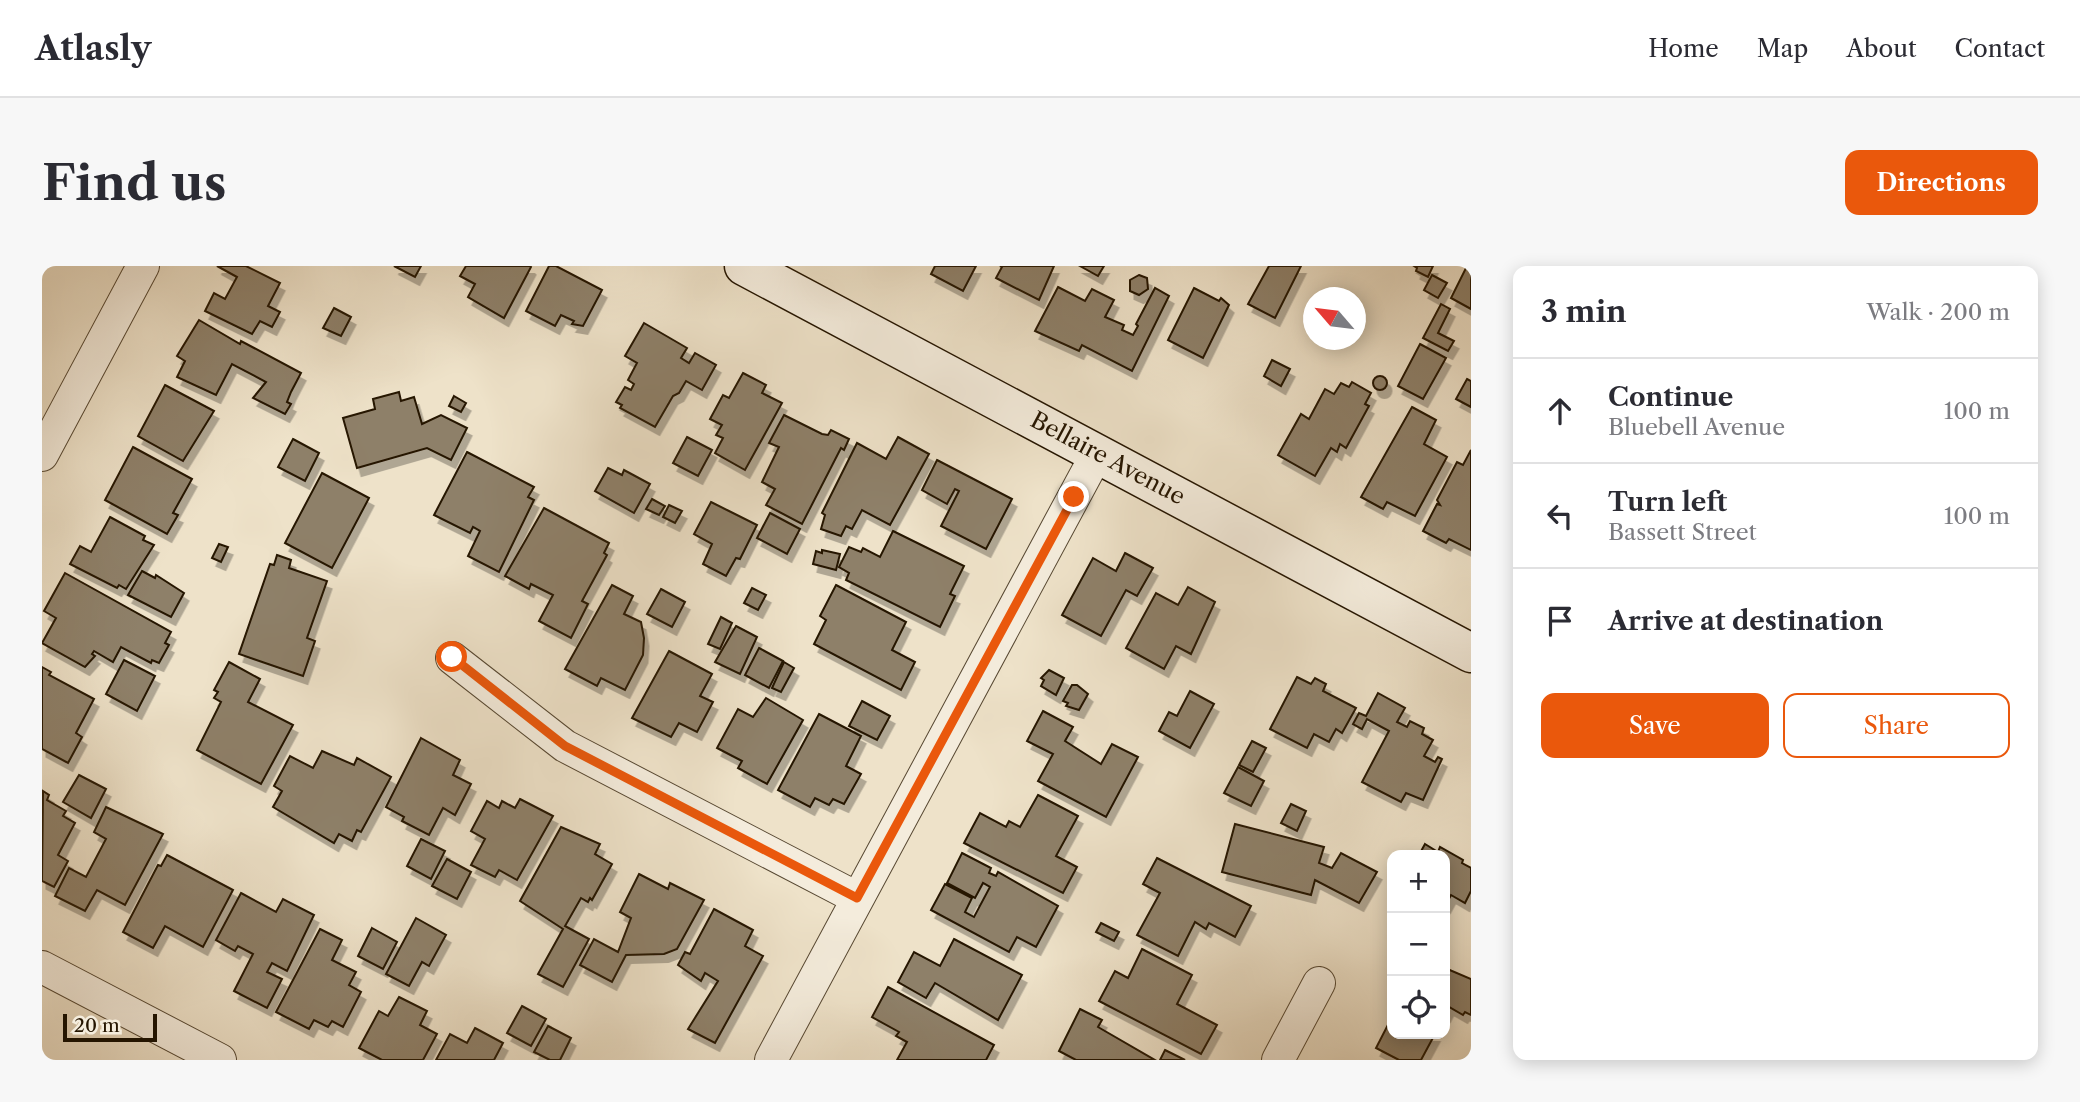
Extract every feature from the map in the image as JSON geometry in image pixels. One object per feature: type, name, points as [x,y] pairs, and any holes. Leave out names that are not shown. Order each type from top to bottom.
[{"type":"street","points":[[42,455],[144,266]]},
{"type":"street","name":"Bellaire Avenue","points":[[744,266],[1098,452],[1471,653]]},
{"type":"street","points":[[771,1060],[1098,452]]},
{"type":"street","points":[[452,657],[565,746],[857,898]]},
{"type":"street","points":[[42,967],[220,1060]]},
{"type":"street","points":[[1278,1060],[1319,983]]},
{"type":"building","points":[[217,266],[246,266],[280,283],[268,306],[280,312],[272,327],[260,321],[252,334],[205,311],[214,293],[225,299],[237,277]]},
{"type":"building","points":[[394,266],[421,266],[415,277]]},
{"type":"building","points":[[466,266],[531,267],[504,318],[468,297],[475,284],[460,276]]},
{"type":"building","points":[[549,266],[556,266],[602,290],[583,326],[572,324],[574,321],[561,315],[555,326],[526,311]]},
{"type":"building","points":[[935,266],[976,266],[963,291],[931,274]]},
{"type":"building","points":[[1000,266],[1054,266],[1039,300],[996,278],[1002,267]]},
{"type":"building","points":[[1080,266],[1104,266],[1098,276]]},
{"type":"building","points":[[1269,266],[1301,266],[1275,318],[1248,304]]},
{"type":"building","points":[[1414,266],[1433,266],[1428,277],[1416,271]]},
{"type":"building","points":[[1467,266],[1471,266],[1471,309],[1451,298]]},
{"type":"building","points":[[1139,275],[1147,278],[1148,289],[1139,295],[1130,291],[1130,280]]},
{"type":"building","points":[[1432,275],[1447,283],[1438,298],[1424,290]]},
{"type":"building","points":[[1058,287],[1085,301],[1092,289],[1114,300],[1105,317],[1124,325],[1122,330],[1133,335],[1155,288],[1169,296],[1132,371],[1082,345],[1079,351],[1035,331]]},
{"type":"building","points":[[1194,288],[1219,301],[1221,298],[1229,305],[1203,358],[1168,340]]},
{"type":"building","points":[[1441,304],[1450,309],[1438,333],[1454,341],[1448,351],[1423,338]]},
{"type":"building","points":[[334,308],[351,317],[341,336],[323,328]]},
{"type":"building","points":[[199,320],[240,344],[241,341],[301,373],[287,402],[291,404],[285,414],[253,398],[266,382],[232,364],[216,395],[177,377],[185,361],[177,356]]},
{"type":"building","points":[[644,323],[687,348],[681,358],[689,363],[695,353],[716,365],[702,390],[686,381],[679,393],[673,396],[655,427],[620,408],[622,405],[616,402],[625,387],[631,390],[634,384],[628,380],[637,363],[625,356]]},
{"type":"building","points":[[1420,344],[1446,358],[1423,399],[1398,386]]},
{"type":"building","points":[[1272,360],[1290,369],[1281,386],[1264,376]]},
{"type":"building","points":[[743,373],[766,385],[762,393],[782,403],[745,470],[715,453],[723,438],[716,435],[722,425],[710,419],[723,395],[729,398]]},
{"type":"building","points":[[1380,376],[1385,378],[1385,388],[1380,390],[1375,388],[1373,383],[1375,378]]},
{"type":"building","points":[[1467,379],[1471,381],[1471,407],[1456,399]]},
{"type":"building","points":[[1352,382],[1371,393],[1365,404],[1369,406],[1346,448],[1340,444],[1337,452],[1331,448],[1315,476],[1278,455],[1301,414],[1309,419],[1325,389],[1334,394],[1341,383],[1349,387]]},
{"type":"building","points":[[165,385],[214,411],[183,461],[138,436]]},
{"type":"building","points":[[399,392],[401,401],[414,397],[422,424],[441,415],[467,428],[451,460],[427,448],[357,468],[343,418],[375,409],[373,399]]},
{"type":"building","points":[[454,396],[466,403],[461,412],[449,406]]},
{"type":"building","points":[[1412,407],[1436,420],[1424,444],[1447,457],[1415,516],[1387,502],[1383,509],[1361,497]]},
{"type":"building","points":[[784,415],[822,434],[828,435],[831,430],[849,439],[844,450],[841,448],[802,524],[766,505],[775,489],[762,482],[779,447],[769,443]]},
{"type":"building","points":[[687,437],[712,450],[698,476],[673,463]]},
{"type":"building","points":[[898,437],[929,454],[890,525],[862,510],[852,529],[846,526],[841,536],[821,529],[825,515],[822,513],[857,443],[886,459]]},
{"type":"building","points":[[293,439],[319,453],[305,481],[278,467]]},
{"type":"building","points":[[133,447],[192,479],[173,513],[178,515],[167,534],[105,500]]},
{"type":"building","points":[[1471,450],[1471,550],[1449,539],[1446,543],[1423,531],[1437,504],[1440,505],[1437,500],[1457,462],[1463,465]]},
{"type":"building","points":[[467,452],[534,487],[528,497],[534,500],[499,572],[468,556],[480,531],[473,527],[470,533],[434,515]]},
{"type":"building","points":[[937,460],[1012,499],[986,549],[941,526],[959,491],[955,489],[947,504],[922,490]]},
{"type":"building","points":[[608,468],[622,475],[624,470],[650,484],[634,513],[595,491]]},
{"type":"building","points":[[322,473],[369,498],[332,568],[285,543]]},
{"type":"building","points":[[652,499],[665,506],[659,515],[646,509]]},
{"type":"building","points":[[711,502],[757,525],[740,559],[736,558],[726,576],[703,564],[712,544],[694,534]]},
{"type":"building","points":[[669,505],[682,511],[675,523],[663,517]]},
{"type":"building","points":[[544,508],[609,543],[604,553],[607,555],[582,601],[588,604],[571,638],[539,621],[553,595],[531,584],[529,589],[505,576]]},
{"type":"building","points":[[770,513],[800,529],[787,554],[757,538]]},
{"type":"building","points":[[110,517],[145,536],[143,540],[154,545],[126,589],[119,585],[117,588],[70,564],[80,546],[91,552]]},
{"type":"building","points":[[893,531],[964,566],[950,594],[955,596],[940,627],[846,580],[849,573],[839,567],[849,547],[861,552],[863,548],[880,557]]},
{"type":"building","points":[[219,544],[228,547],[221,562],[212,558]]},
{"type":"building","points":[[822,550],[840,554],[836,570],[813,564],[816,551],[822,553]]},
{"type":"building","points":[[1125,553],[1153,568],[1137,596],[1126,590],[1101,636],[1062,615],[1093,558],[1116,571]]},
{"type":"building","points":[[277,555],[291,560],[289,568],[327,581],[307,638],[315,641],[303,676],[239,654],[270,564],[274,565]]},
{"type":"building","points":[[142,571],[155,578],[156,575],[184,593],[171,617],[128,595]]},
{"type":"building","points":[[65,573],[171,632],[165,643],[169,645],[159,663],[152,660],[151,663],[121,647],[113,662],[94,651],[92,654],[95,656],[85,667],[42,643],[56,618],[44,611]]},
{"type":"building","points":[[612,585],[633,596],[624,614],[641,622],[644,638],[643,655],[625,690],[601,678],[597,686],[565,669]]},
{"type":"building","points":[[836,585],[906,622],[892,650],[915,662],[901,690],[814,644],[826,620],[820,616]]},
{"type":"building","points":[[1188,587],[1215,602],[1191,654],[1176,646],[1164,669],[1126,648],[1156,593],[1178,605]]},
{"type":"building","points":[[752,588],[766,595],[758,610],[744,603]]},
{"type":"building","points":[[661,589],[685,602],[672,627],[647,614]]},
{"type":"building","points":[[721,617],[732,623],[720,649],[708,644]]},
{"type":"building","points":[[736,626],[757,637],[740,674],[715,662]]},
{"type":"building","points":[[759,648],[783,661],[769,688],[745,675]]},
{"type":"building","points":[[669,651],[712,674],[700,696],[713,702],[697,732],[679,723],[671,737],[632,718]]},
{"type":"building","points":[[124,660],[155,676],[137,711],[106,694]]},
{"type":"building","points":[[229,662],[260,679],[248,702],[293,725],[261,784],[197,750],[221,702],[214,698],[218,692],[214,690]]},
{"type":"building","points":[[784,662],[794,668],[781,692],[772,688]]},
{"type":"building","points":[[42,667],[51,672],[49,675],[94,699],[76,733],[82,737],[68,763],[42,749]]},
{"type":"building","points":[[1049,670],[1064,678],[1056,695],[1041,686],[1044,680],[1041,678]]},
{"type":"building","points":[[1297,677],[1311,684],[1315,678],[1326,684],[1323,691],[1356,708],[1342,733],[1336,729],[1329,742],[1314,734],[1307,748],[1270,729]]},
{"type":"building","points":[[1072,685],[1077,685],[1088,694],[1079,710],[1066,706],[1068,703],[1063,701]]},
{"type":"building","points":[[1190,691],[1214,704],[1190,748],[1159,731],[1169,712],[1177,716]]},
{"type":"building","points":[[1378,693],[1405,708],[1397,722],[1407,727],[1410,721],[1424,728],[1422,734],[1433,740],[1424,756],[1435,762],[1438,757],[1442,759],[1423,800],[1406,793],[1401,802],[1362,782],[1389,731],[1367,719],[1362,729],[1353,724],[1359,713],[1366,716]]},
{"type":"building","points":[[766,698],[803,720],[767,784],[738,768],[742,761],[717,748],[738,709],[753,717]]},
{"type":"building","points":[[862,701],[890,716],[877,740],[849,726]]},
{"type":"building","points":[[1043,711],[1073,727],[1065,741],[1101,764],[1112,744],[1138,757],[1106,817],[1038,781],[1053,754],[1027,741]]},
{"type":"building","points":[[819,714],[861,736],[846,766],[861,774],[844,804],[833,799],[829,805],[815,798],[810,807],[778,790]]},
{"type":"building","points":[[421,738],[460,760],[453,775],[471,784],[455,815],[443,808],[429,835],[402,821],[404,817],[386,807]]},
{"type":"building","points":[[1252,741],[1266,748],[1253,772],[1239,765]]},
{"type":"building","points":[[322,751],[354,765],[357,758],[391,777],[361,832],[357,830],[352,841],[339,834],[334,843],[273,807],[282,791],[274,786],[290,756],[313,768]]},
{"type":"building","points":[[1238,767],[1264,781],[1251,806],[1224,793]]},
{"type":"building","points":[[79,775],[106,789],[91,818],[63,802]]},
{"type":"building","points":[[43,791],[49,795],[47,800],[66,811],[63,816],[75,823],[58,855],[68,861],[54,887],[42,881]]},
{"type":"building","points":[[1038,795],[1078,816],[1056,856],[1077,867],[1063,893],[964,843],[980,813],[1006,827],[1009,821],[1020,827]]},
{"type":"building","points":[[520,799],[553,816],[517,880],[499,870],[495,877],[471,865],[485,839],[471,831],[487,801],[499,808],[502,801],[515,808]]},
{"type":"building","points":[[1291,804],[1306,811],[1297,831],[1281,823]]},
{"type":"building","points":[[106,807],[163,834],[125,905],[97,890],[85,911],[55,896],[69,868],[86,877],[106,839],[94,832]]},
{"type":"building","points":[[1235,824],[1324,847],[1319,863],[1332,868],[1341,853],[1377,872],[1359,903],[1315,880],[1311,895],[1222,872]]},
{"type":"building","points":[[561,827],[600,844],[595,854],[612,864],[592,900],[590,898],[588,902],[581,898],[565,926],[589,939],[563,987],[538,974],[563,929],[520,901]]},
{"type":"building","points":[[421,839],[445,851],[431,879],[407,866]]},
{"type":"building","points":[[1425,844],[1435,850],[1422,850]]},
{"type":"building","points":[[962,853],[991,868],[989,873],[996,876],[998,872],[1058,906],[1036,947],[1017,937],[1009,952],[931,910],[945,884],[972,898],[965,912],[974,917],[990,887],[983,883],[975,898],[947,883]]},
{"type":"building","points":[[1450,853],[1471,868],[1471,891],[1465,903],[1451,895]]},
{"type":"building","points":[[167,855],[233,890],[203,947],[165,926],[153,948],[123,932],[158,865],[161,866]]},
{"type":"building","points":[[1157,858],[1251,906],[1235,937],[1209,923],[1206,929],[1195,922],[1178,956],[1137,935],[1160,893],[1143,884]]},
{"type":"building","points":[[447,859],[471,872],[457,899],[432,886]]},
{"type":"building","points":[[639,874],[668,889],[670,883],[704,900],[677,949],[664,954],[626,955],[612,982],[580,965],[594,939],[618,952],[631,918],[620,912]]},
{"type":"building","points":[[241,893],[276,912],[283,899],[314,915],[287,971],[272,963],[267,972],[282,979],[267,1008],[234,991],[253,954],[238,946],[235,951],[216,940]]},
{"type":"building","points":[[714,909],[753,930],[745,946],[763,956],[715,1043],[688,1029],[718,981],[705,973],[701,981],[678,965],[685,952],[690,954]]},
{"type":"building","points":[[416,918],[446,935],[429,966],[422,962],[409,986],[386,974]]},
{"type":"building","points":[[1101,923],[1119,932],[1114,941],[1096,932]]},
{"type":"building","points":[[372,928],[397,942],[383,969],[358,956]]},
{"type":"building","points":[[320,929],[342,940],[332,960],[356,972],[349,985],[361,992],[343,1027],[332,1021],[328,1027],[314,1020],[309,1029],[276,1012]]},
{"type":"building","points":[[954,939],[1022,975],[998,1020],[935,983],[926,998],[898,982],[914,952],[940,966]]},
{"type":"building","points":[[1142,949],[1192,975],[1177,1004],[1217,1025],[1201,1054],[1099,1001],[1115,971],[1128,978]]},
{"type":"building","points":[[1450,970],[1471,979],[1471,1015],[1465,1012],[1463,1015],[1450,1008]]},
{"type":"building","points":[[888,987],[994,1045],[986,1060],[897,1060],[907,1042],[896,1036],[899,1032],[872,1017]]},
{"type":"building","points":[[399,997],[427,1011],[420,1025],[437,1034],[423,1060],[382,1060],[359,1048],[379,1011],[388,1016]]},
{"type":"building","points":[[522,1006],[546,1019],[531,1046],[507,1033]]},
{"type":"building","points":[[1080,1009],[1102,1020],[1098,1027],[1155,1060],[1076,1060],[1059,1051]]},
{"type":"building","points":[[548,1026],[571,1038],[560,1060],[550,1060],[534,1052]]},
{"type":"building","points":[[1387,1027],[1387,1039],[1432,1039],[1421,1060],[1399,1060],[1376,1048]]},
{"type":"building","points":[[475,1028],[503,1043],[494,1060],[436,1060],[450,1034],[467,1043]]},
{"type":"building","points":[[1165,1050],[1185,1060],[1160,1060]]},
{"type":"route","points":[[452,657],[565,746],[857,898],[1074,497]]}]
